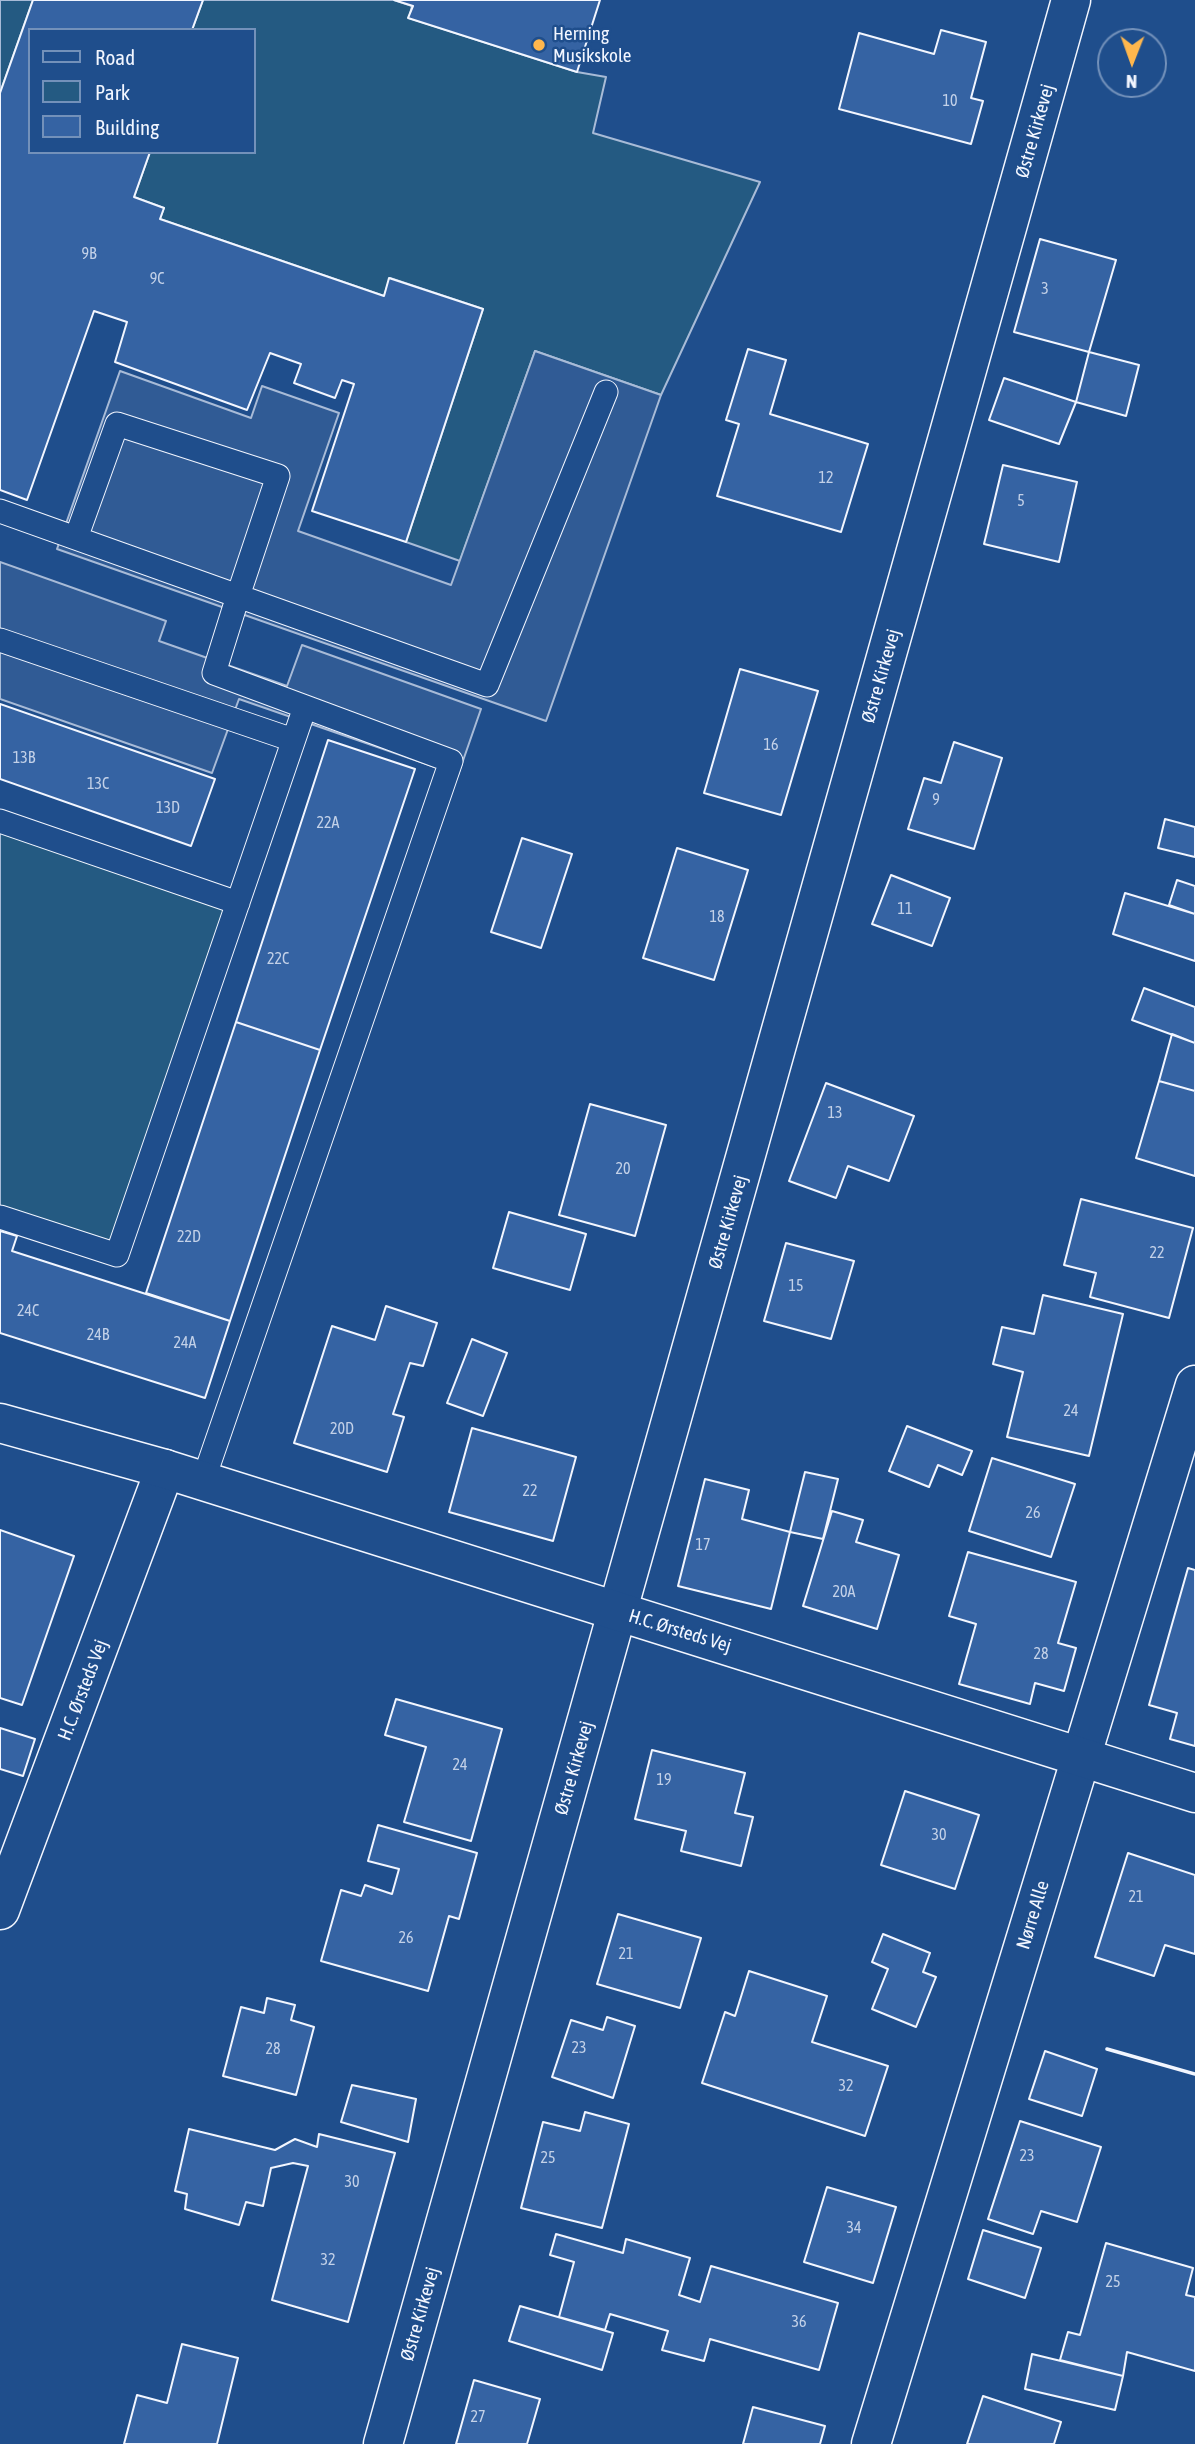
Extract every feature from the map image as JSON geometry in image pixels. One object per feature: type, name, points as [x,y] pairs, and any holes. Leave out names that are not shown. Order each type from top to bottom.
[{"type":"street","name":"Østre Kirkevej","points":[[383,2444],[1072,0]]},
{"type":"street","name":"Nørre Alle","points":[[871,2444],[1195,1385]]},
{"type":"street","name":"H.C. Ørsteds Vej","points":[[0,1423],[166,1469],[1195,1793]]},
{"type":"street","name":"H.C. Ørsteds Vej","points":[[0,1910],[166,1469]]},
{"type":"lane","points":[[0,512],[487,685],[606,392]]},
{"type":"lane","points":[[76,538],[117,424],[278,476],[214,673],[451,761],[203,1481]]},
{"type":"lane","points":[[0,640],[293,740]]},
{"type":"lane","points":[[0,1217],[117,1255],[305,706]]},
{"type":"lane","points":[[0,821],[238,903]]},
{"type":"green space","points":[[0,0],[33,0],[0,93]]},
{"type":"green space","points":[[203,0],[394,0],[412,6],[409,18],[577,72],[606,77],[593,133],[760,182],[661,395],[535,351],[460,561],[406,542],[483,309],[390,278],[384,296],[160,219],[164,208],[134,197],[149,154],[256,154],[256,28],[193,28]]},
{"type":"green space","points":[[0,820],[238,903],[117,1255],[0,1217]]},
{"type":"shaded area","points":[[535,351],[661,395],[546,721],[57,549],[120,371],[251,418],[262,386],[339,413],[298,531],[451,585]]},
{"type":"shaded area","points":[[0,562],[166,621],[159,641],[287,686],[302,645],[481,709],[458,775],[239,699],[212,773],[0,699]]},
{"type":"building","points":[[33,0],[203,0],[193,28],[28,28],[28,154],[149,154],[134,197],[164,208],[160,219],[384,296],[389,278],[483,309],[406,542],[312,511],[354,384],[342,380],[335,398],[294,383],[301,364],[270,353],[247,410],[115,362],[127,322],[94,311],[27,500],[0,490],[0,93]]},
{"type":"building","name":"Herning Musikskole","points":[[394,0],[600,0],[577,72],[408,18],[413,6]]},
{"type":"building","points":[[941,30],[986,42],[971,98],[983,101],[971,144],[839,109],[859,33],[934,54]]},
{"type":"building","points":[[1040,239],[1116,260],[1089,352],[1014,332]]},
{"type":"building","points":[[748,349],[786,360],[770,414],[868,444],[841,532],[717,496],[739,424],[726,420]]},
{"type":"building","points":[[1089,352],[1139,365],[1126,416],[1076,402]]},
{"type":"building","points":[[1004,378],[1076,402],[1059,444],[989,420]]},
{"type":"building","points":[[1003,465],[1077,482],[1059,562],[984,544]]},
{"type":"building","points":[[740,669],[818,691],[781,815],[704,793]]},
{"type":"building","points":[[0,704],[215,779],[191,846],[0,779]]},
{"type":"building","points":[[328,740],[415,769],[320,1050],[236,1022]]},
{"type":"building","points":[[954,742],[1002,758],[974,849],[908,829],[924,778],[941,783]]},
{"type":"building","points":[[1165,819],[1195,827],[1195,857],[1158,848]]},
{"type":"building","points":[[522,838],[572,854],[541,948],[491,932]]},
{"type":"building","points":[[677,848],[748,870],[714,980],[643,958]]},
{"type":"building","points":[[891,875],[950,898],[932,946],[872,924]]},
{"type":"building","points":[[1177,880],[1195,886],[1195,914],[1169,905]]},
{"type":"building","points":[[1125,893],[1195,914],[1195,961],[1113,934]]},
{"type":"building","points":[[1144,988],[1195,1007],[1195,1043],[1132,1020]]},
{"type":"building","points":[[236,1022],[320,1050],[230,1321],[146,1293]]},
{"type":"building","points":[[1172,1034],[1195,1043],[1195,1091],[1159,1081]]},
{"type":"building","points":[[1159,1081],[1195,1091],[1195,1176],[1136,1158]]},
{"type":"building","points":[[826,1083],[914,1116],[889,1181],[848,1166],[836,1198],[789,1181]]},
{"type":"building","points":[[590,1104],[666,1125],[635,1236],[559,1215]]},
{"type":"building","points":[[1081,1199],[1193,1228],[1169,1318],[1090,1297],[1096,1273],[1064,1265]]},
{"type":"building","points":[[509,1212],[586,1234],[570,1290],[493,1268]]},
{"type":"building","points":[[0,1231],[17,1236],[12,1251],[230,1321],[205,1398],[0,1333]]},
{"type":"building","points":[[786,1243],[854,1261],[831,1339],[764,1321]]},
{"type":"building","points":[[1043,1295],[1123,1314],[1089,1456],[1007,1437],[1023,1372],[993,1364],[1002,1327],[1034,1334]]},
{"type":"building","points":[[386,1306],[437,1323],[423,1366],[410,1363],[393,1414],[404,1417],[387,1472],[294,1443],[332,1326],[375,1340]]},
{"type":"building","points":[[472,1339],[507,1353],[483,1416],[447,1403]]},
{"type":"building","points":[[907,1426],[972,1451],[962,1475],[938,1465],[929,1487],[889,1471]]},
{"type":"building","points":[[472,1428],[576,1457],[553,1541],[449,1512]]},
{"type":"building","points":[[992,1458],[1075,1484],[1051,1557],[969,1531]]},
{"type":"building","points":[[805,1472],[838,1479],[823,1539],[790,1532]]},
{"type":"building","points":[[705,1479],[749,1490],[742,1519],[790,1532],[771,1609],[678,1586]]},
{"type":"building","points":[[832,1511],[863,1520],[856,1542],[899,1555],[877,1629],[803,1606]]},
{"type":"building","points":[[0,1530],[74,1556],[22,1705],[0,1698]]},
{"type":"building","points":[[968,1552],[1076,1582],[1058,1643],[1076,1648],[1064,1691],[1035,1683],[1030,1704],[959,1684],[976,1624],[949,1616]]},
{"type":"building","points":[[1188,1568],[1195,1570],[1195,1746],[1170,1739],[1177,1713],[1149,1705]]},
{"type":"building","points":[[396,1699],[502,1729],[471,1841],[404,1822],[426,1747],[385,1735]]},
{"type":"building","points":[[0,1728],[35,1739],[23,1776],[0,1769]]},
{"type":"building","points":[[652,1750],[745,1773],[735,1813],[753,1817],[741,1866],[681,1851],[686,1831],[635,1819]]},
{"type":"building","points":[[905,1791],[979,1815],[955,1889],[881,1865]]},
{"type":"building","points":[[378,1825],[477,1853],[459,1919],[449,1916],[428,1991],[321,1961],[341,1890],[361,1896],[365,1885],[392,1894],[399,1869],[368,1861]]},
{"type":"building","points":[[1128,1853],[1195,1875],[1195,1954],[1165,1945],[1154,1976],[1095,1957]]},
{"type":"building","points":[[618,1914],[701,1938],[680,2008],[597,1984]]},
{"type":"building","points":[[883,1934],[930,1953],[923,1972],[936,1977],[916,2027],[872,2009],[888,1969],[872,1962]]},
{"type":"building","points":[[749,1971],[827,1996],[812,2042],[888,2066],[865,2136],[702,2083],[725,2012],[735,2016]]},
{"type":"building","points":[[267,1998],[295,2005],[291,2020],[314,2027],[296,2095],[223,2076],[241,2007],[264,2013]]},
{"type":"building","points":[[607,2017],[635,2026],[613,2098],[552,2077],[571,2020],[603,2030]]},
{"type":"building","points":[[1045,2051],[1097,2069],[1082,2116],[1029,2099]]},
{"type":"building","points":[[352,2085],[416,2099],[408,2142],[341,2122]]},
{"type":"building","points":[[585,2112],[629,2124],[602,2228],[521,2208],[543,2122],[580,2131]]},
{"type":"building","points":[[1020,2121],[1101,2147],[1077,2222],[1041,2211],[1033,2234],[988,2219]]},
{"type":"building","points":[[189,2129],[275,2150],[295,2139],[317,2147],[319,2134],[395,2153],[348,2322],[272,2300],[308,2166],[293,2163],[271,2168],[263,2206],[246,2202],[239,2225],[185,2209],[187,2194],[175,2191]]},
{"type":"building","points":[[827,2187],[896,2207],[873,2283],[804,2262]]},
{"type":"building","points":[[983,2230],[1041,2248],[1025,2298],[968,2279]]},
{"type":"building","points":[[556,2234],[623,2253],[626,2239],[690,2258],[679,2295],[700,2302],[711,2266],[838,2303],[819,2370],[710,2339],[704,2361],[662,2350],[668,2331],[610,2314],[605,2330],[559,2317],[574,2262],[550,2255]]},
{"type":"building","points":[[1106,2243],[1193,2268],[1186,2295],[1195,2297],[1195,2371],[1127,2352],[1123,2376],[1060,2360],[1068,2332],[1080,2335]]},
{"type":"building","points":[[520,2306],[613,2333],[602,2370],[509,2341]]},
{"type":"building","points":[[182,2344],[238,2358],[217,2444],[124,2444],[137,2395],[167,2403]]},
{"type":"building","points":[[1032,2354],[1123,2376],[1115,2410],[1025,2389]]},
{"type":"building","points":[[474,2380],[540,2399],[527,2444],[456,2444]]},
{"type":"building","points":[[983,2396],[1061,2422],[1054,2444],[967,2444]]},
{"type":"building","points":[[753,2407],[825,2426],[820,2444],[743,2444]]},
{"type":"wall","points":[[1107,2049],[1195,2074]]},
{"type":"place","name":"Herning Musikskole","points":[[539,45]]}]
